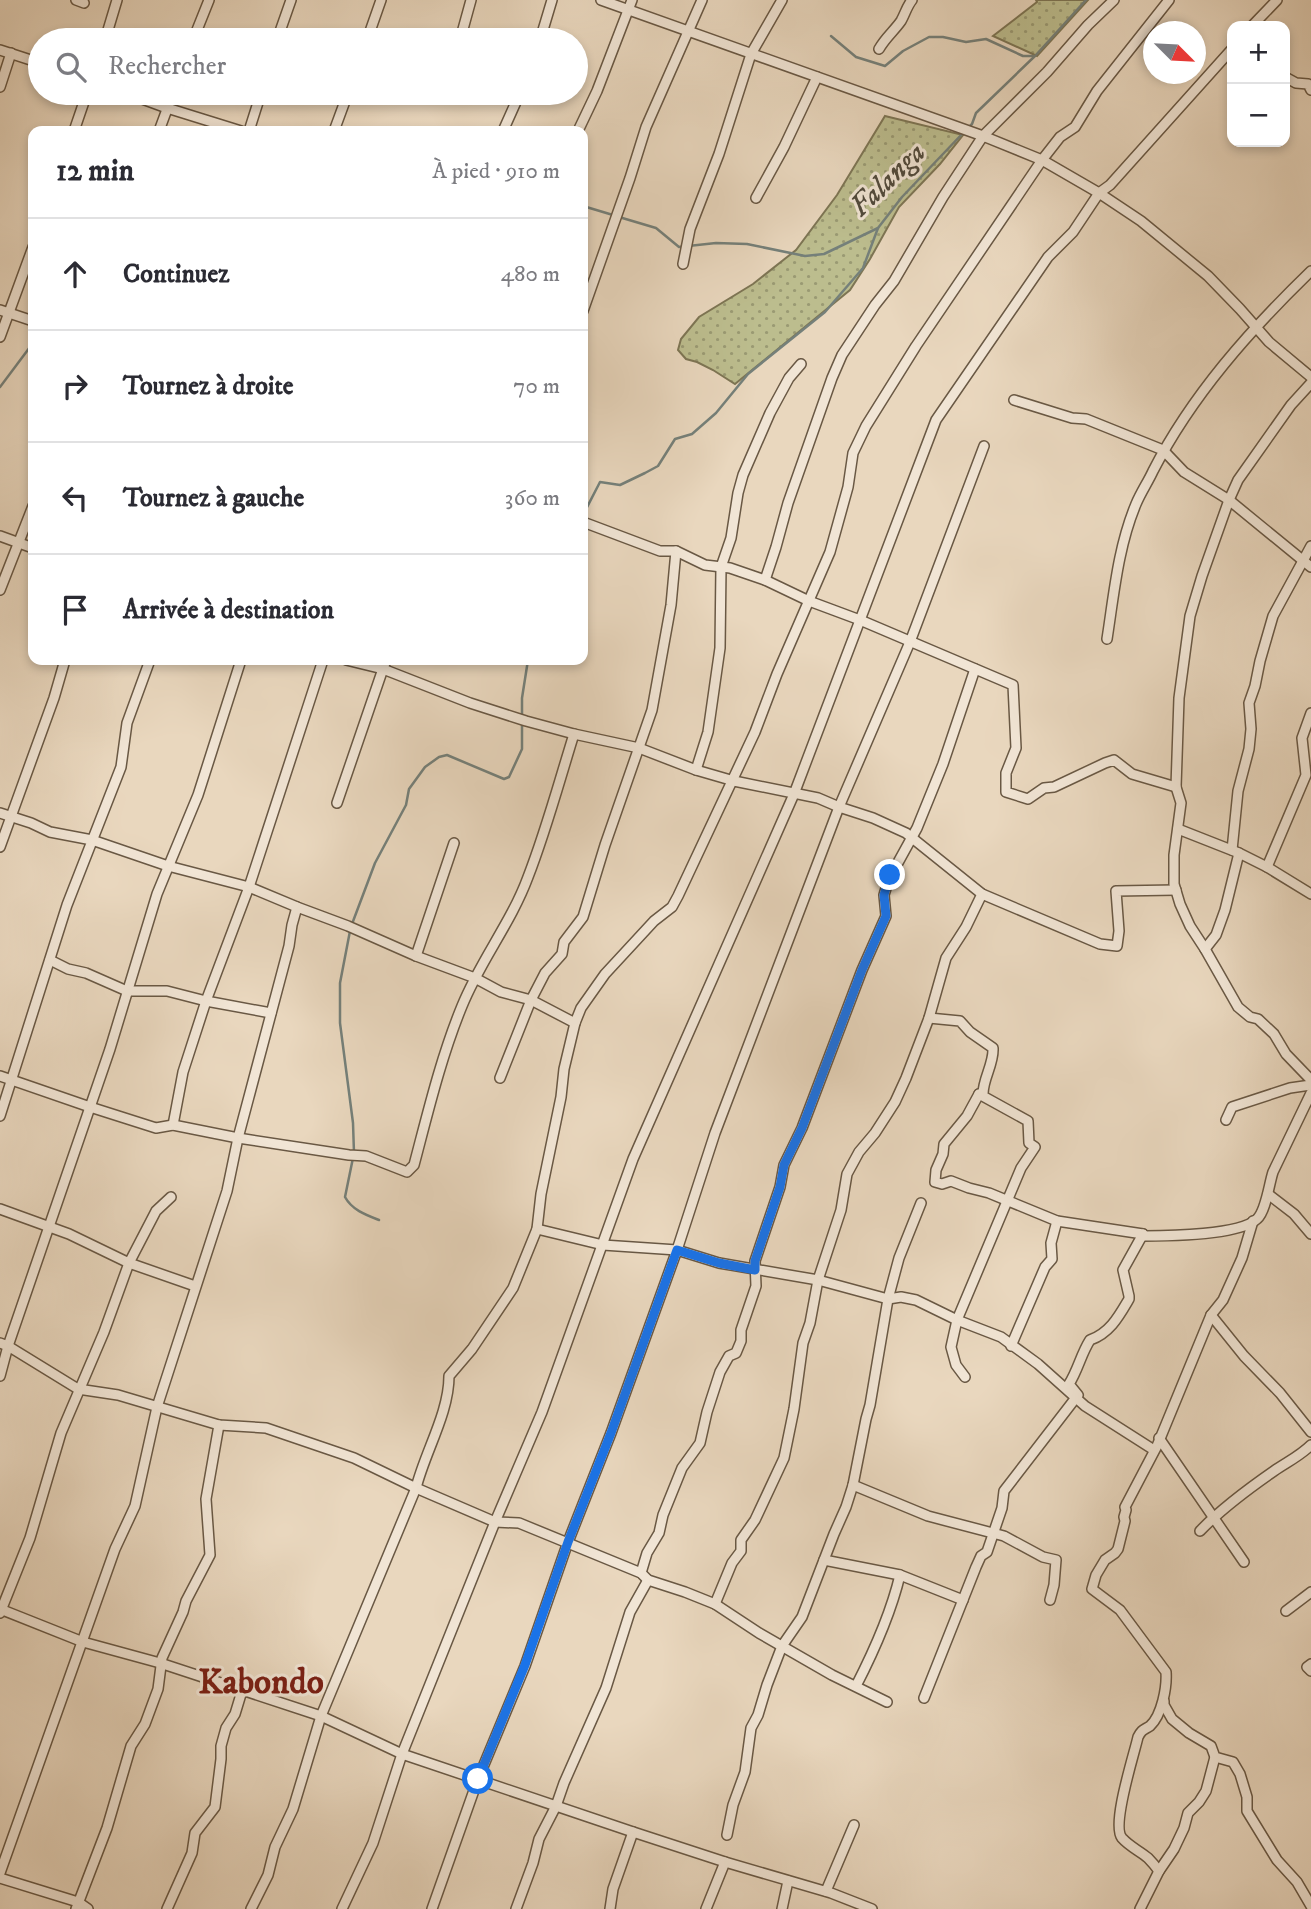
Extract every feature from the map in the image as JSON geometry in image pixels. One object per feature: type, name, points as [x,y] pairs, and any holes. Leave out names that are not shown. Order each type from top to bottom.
[{"type":"street","points":[[108,28],[117,0]]},
{"type":"street","points":[[198,28],[209,0]]},
{"type":"street","points":[[282,28],[292,0]]},
{"type":"street","points":[[371,28],[381,0]]},
{"type":"street","points":[[463,28],[471,0]]},
{"type":"street","points":[[544,28],[552,0]]},
{"type":"street","points":[[601,0],[631,4],[688,31],[979,134],[1042,160],[1141,221],[1208,276],[1254,328],[1311,377]]},
{"type":"street","points":[[588,297],[646,127],[702,0]]},
{"type":"street","points":[[683,264],[687,241],[719,154],[751,54],[782,0]]},
{"type":"street","points":[[879,49],[912,0]]},
{"type":"street","points":[[765,580],[788,503],[842,355],[875,305],[894,282],[979,134],[1047,72],[1114,0]]},
{"type":"street","points":[[251,1909],[268,1875],[275,1847],[293,1809],[321,1716],[416,1489],[449,1392],[449,1376],[472,1349],[513,1288],[537,1228],[564,1069],[581,1008],[605,974],[654,921],[673,906],[734,781],[830,552],[848,487],[853,453],[866,426],[916,346],[1042,160],[1060,137],[1075,127],[1097,91],[1169,0]]},
{"type":"street","points":[[1257,21],[1277,0]]},
{"type":"street","points":[[580,126],[631,4]]},
{"type":"street","points":[[0,50],[28,59]]},
{"type":"street","points":[[0,87],[11,53]]},
{"type":"street","points":[[342,1909],[373,1843],[402,1754],[542,1412],[632,1159],[794,794],[936,420],[1048,257],[1073,232],[1099,193],[1110,185],[1227,61]]},
{"type":"street","points":[[756,198],[817,77]]},
{"type":"street","points":[[1290,80],[1308,84],[1311,90]]},
{"type":"street","points":[[76,126],[83,105]]},
{"type":"street","points":[[159,105],[225,126]]},
{"type":"street","points":[[161,126],[168,105]]},
{"type":"street","points":[[251,126],[257,105]]},
{"type":"street","points":[[336,126],[344,105]]},
{"type":"street","points":[[505,126],[515,105]]},
{"type":"street","points":[[0,337],[28,262]]},
{"type":"street","points":[[1107,639],[1121,552],[1136,504],[1163,450],[1223,365],[1254,328],[1311,271]]},
{"type":"street","points":[[0,310],[28,319]]},
{"type":"street","points":[[696,770],[708,732],[720,648],[721,567],[731,538],[738,493],[770,413],[789,378],[801,364]]},
{"type":"street","points":[[1226,1120],[1232,1107],[1311,1082],[1286,1054],[1274,1034],[1258,1019],[1250,1017],[1238,1007],[1180,904],[1174,884],[1174,855],[1181,803],[1176,787],[1180,698],[1190,616],[1228,500],[1266,438],[1290,405],[1311,383]]},
{"type":"street","points":[[1013,400],[1072,418],[1086,419],[1163,450],[1184,472],[1228,500],[1307,563]]},
{"type":"street","points":[[432,1909],[478,1779],[525,1665],[568,1542],[611,1433],[677,1250],[715,1133],[839,807],[910,642],[984,446]]},
{"type":"street","points":[[0,590],[28,520]]},
{"type":"street","points":[[588,524],[660,551],[677,551],[705,565],[730,568],[765,580],[809,601],[1013,685],[1016,748],[1006,773],[1006,792],[1028,799],[1044,788],[1054,787],[1114,760],[1132,774],[1176,787]]},
{"type":"street","points":[[0,536],[28,547]]},
{"type":"street","points":[[1205,949],[1216,936],[1225,910],[1235,852],[1238,790],[1249,749],[1249,703],[1273,616],[1307,563],[1311,545]]},
{"type":"street","points":[[500,1078],[531,1000],[545,973],[562,954],[564,942],[583,917],[652,710],[671,605],[677,551]]},
{"type":"street","points":[[0,847],[64,665]]},
{"type":"street","points":[[0,1116],[67,905],[121,767],[127,723],[148,665]]},
{"type":"street","points":[[0,1376],[4,1345],[49,1227],[157,894],[198,795],[239,665]]},
{"type":"street","points":[[173,1125],[183,1072],[249,887],[321,665]]},
{"type":"street","points":[[337,803],[384,665]]},
{"type":"street","points":[[386,665],[470,703],[574,734],[639,748],[734,781],[818,798],[873,818],[909,835],[982,894],[1100,944],[1117,946],[1119,931],[1116,891],[1176,890]]},
{"type":"street","points":[[516,1909],[539,1839],[556,1806],[606,1688],[630,1612],[645,1577],[647,1553],[659,1532],[682,1468],[701,1443],[707,1412],[720,1372],[729,1356],[736,1353],[741,1341],[741,1330],[756,1286],[755,1261],[780,1187],[784,1165],[802,1128],[862,970],[886,916],[884,895],[890,875],[909,835],[916,828],[943,764],[975,669]]},
{"type":"street","points":[[1267,867],[1306,775],[1302,738],[1311,713]]},
{"type":"street","points":[[0,1076],[156,1128],[173,1125],[238,1138],[360,1155],[407,1172],[413,1167],[440,1069],[461,1006],[528,877],[574,734]]},
{"type":"street","points":[[0,813],[50,832],[92,840],[169,866],[249,887],[475,978],[501,992],[531,1000],[575,1023]]},
{"type":"street","points":[[1178,829],[1267,867],[1311,894]]},
{"type":"street","points":[[415,956],[454,843]]},
{"type":"street","points":[[715,1604],[732,1563],[741,1551],[741,1540],[763,1505],[784,1458],[803,1343],[810,1323],[818,1280],[841,1210],[847,1174],[859,1152],[895,1102],[929,1018],[946,958],[966,927],[982,894]]},
{"type":"street","points":[[88,1909],[0,1875],[115,1549],[135,1506],[156,1407],[227,1191],[297,908]]},
{"type":"street","points":[[50,960],[127,991],[167,991],[206,1002],[271,1013]]},
{"type":"street","points":[[929,1018],[960,1021],[970,1032],[993,1048],[983,1094],[979,1094],[967,1116],[944,1144],[935,1182],[943,1184],[951,1181],[1057,1221],[1144,1236],[1167,1237],[1241,1228],[1258,1219],[1273,1172],[1311,1093]]},
{"type":"street","points":[[965,1377],[956,1365],[951,1347],[957,1320],[1021,1168],[1035,1147],[1029,1143],[1028,1121],[979,1094]]},
{"type":"street","points":[[1268,1194],[1294,1214],[1311,1234]]},
{"type":"street","points":[[171,1197],[156,1211],[129,1263],[104,1332],[61,1433],[30,1538],[0,1610],[83,1642],[160,1663],[321,1716],[402,1754],[725,1862],[826,1891],[858,1907],[872,1909]]},
{"type":"street","points":[[727,1835],[733,1805],[745,1772],[751,1728],[782,1646],[802,1617],[853,1485],[876,1376],[888,1299],[899,1258],[921,1203]]},
{"type":"street","points":[[0,1209],[69,1234],[129,1263],[195,1286]]},
{"type":"street","points":[[1012,1346],[1045,1267],[1052,1259],[1051,1243],[1057,1221]]},
{"type":"street","points":[[1140,1909],[1159,1871],[1174,1850],[1188,1814],[1206,1791],[1215,1757],[1211,1746],[1172,1719],[1164,1705],[1167,1683],[1165,1668],[1120,1610],[1092,1589],[1105,1560],[1118,1549],[1125,1521],[1125,1507],[1154,1450],[1211,1315],[1223,1300],[1242,1258],[1253,1221]]},
{"type":"street","points":[[537,1228],[603,1245],[677,1250],[719,1263],[818,1280],[888,1299],[901,1297],[916,1300],[1001,1337],[1038,1364],[1085,1406],[1154,1450]]},
{"type":"street","points":[[924,1698],[976,1567],[981,1556],[987,1552],[994,1534],[1004,1490],[1078,1395],[1069,1384],[1090,1340],[1098,1337],[1116,1321],[1129,1299],[1123,1270],[1143,1234]]},
{"type":"street","points":[[1211,1315],[1311,1432]]},
{"type":"street","points":[[4,1345],[78,1389],[118,1395],[219,1425],[266,1428],[354,1458],[416,1489],[495,1522],[519,1523],[568,1542],[645,1577],[715,1604],[832,1675],[887,1702]]},
{"type":"street","points":[[77,1906],[107,1828],[131,1746],[145,1724],[158,1689],[160,1663],[186,1601],[210,1555],[206,1499],[219,1425]]},
{"type":"street","points":[[1159,1438],[1244,1562]]},
{"type":"street","points":[[1200,1531],[1213,1517],[1311,1445]]},
{"type":"street","points":[[853,1485],[928,1516],[1004,1536],[1043,1558],[1056,1560],[1050,1600]]},
{"type":"street","points":[[824,1560],[900,1575],[963,1600]]},
{"type":"street","points":[[856,1686],[893,1605],[900,1575]]},
{"type":"street","points":[[1286,1611],[1311,1592]]},
{"type":"street","points":[[1311,1664],[1307,1667],[1311,1671]]},
{"type":"street","points":[[167,1909],[192,1853],[195,1833],[215,1807],[221,1746],[242,1690]]},
{"type":"street","points":[[1159,1871],[1148,1858],[1120,1836],[1118,1816],[1138,1737],[1142,1730],[1152,1725],[1165,1700]]},
{"type":"street","points":[[1215,1757],[1233,1762],[1247,1797],[1247,1811],[1277,1860],[1297,1882],[1311,1906]]},
{"type":"street","points":[[826,1891],[854,1825]]},
{"type":"street","points":[[610,1909],[612,1889],[633,1832]]},
{"type":"street","points":[[706,1909],[725,1862]]},
{"type":"street","points":[[782,1909],[788,1881]]},
{"type":"green space","points":[[1036,0],[1088,0],[1037,56],[993,36],[1037,2]]},
{"type":"green space","points":[[885,116],[963,135],[899,207],[850,290],[735,384],[713,370],[686,359],[678,350],[681,339],[699,317],[753,284],[796,250],[837,195]]},
{"type":"waterway","name":"Falanga","points":[[968,128],[976,113],[1035,56],[1086,0]]},
{"type":"waterway","points":[[831,36],[856,57],[885,66],[903,51],[929,37],[966,42],[986,39],[1023,56],[1033,56]]},
{"type":"waterway","name":"Falanga","points":[[619,217],[656,228],[679,247],[716,243],[747,244],[805,256],[824,254],[878,228],[902,197],[963,133]]},
{"type":"waterway","name":"Falanga","points":[[588,208],[613,215]]},
{"type":"waterway","points":[[588,505],[600,482],[620,485],[658,466],[675,439],[692,434],[716,413],[748,374],[825,312],[863,268],[878,228]]},
{"type":"waterway","name":"Falanga","points":[[0,387],[28,350]]},
{"type":"waterway","points":[[352,924],[375,863],[406,805],[409,789],[425,767],[447,755],[504,779],[509,777],[522,749],[522,698],[527,665]]},
{"type":"waterway","points":[[350,931],[340,983],[340,1023],[353,1123],[354,1153],[345,1197],[355,1209],[379,1220]]},
{"type":"district","name":"Kabondo","points":[[261,1683]]},
{"type":"route","points":[[478,1779],[525,1665],[677,1250],[719,1263],[755,1270],[755,1261],[780,1187],[784,1165],[802,1128],[862,970],[886,916],[884,895],[890,875]]}]
